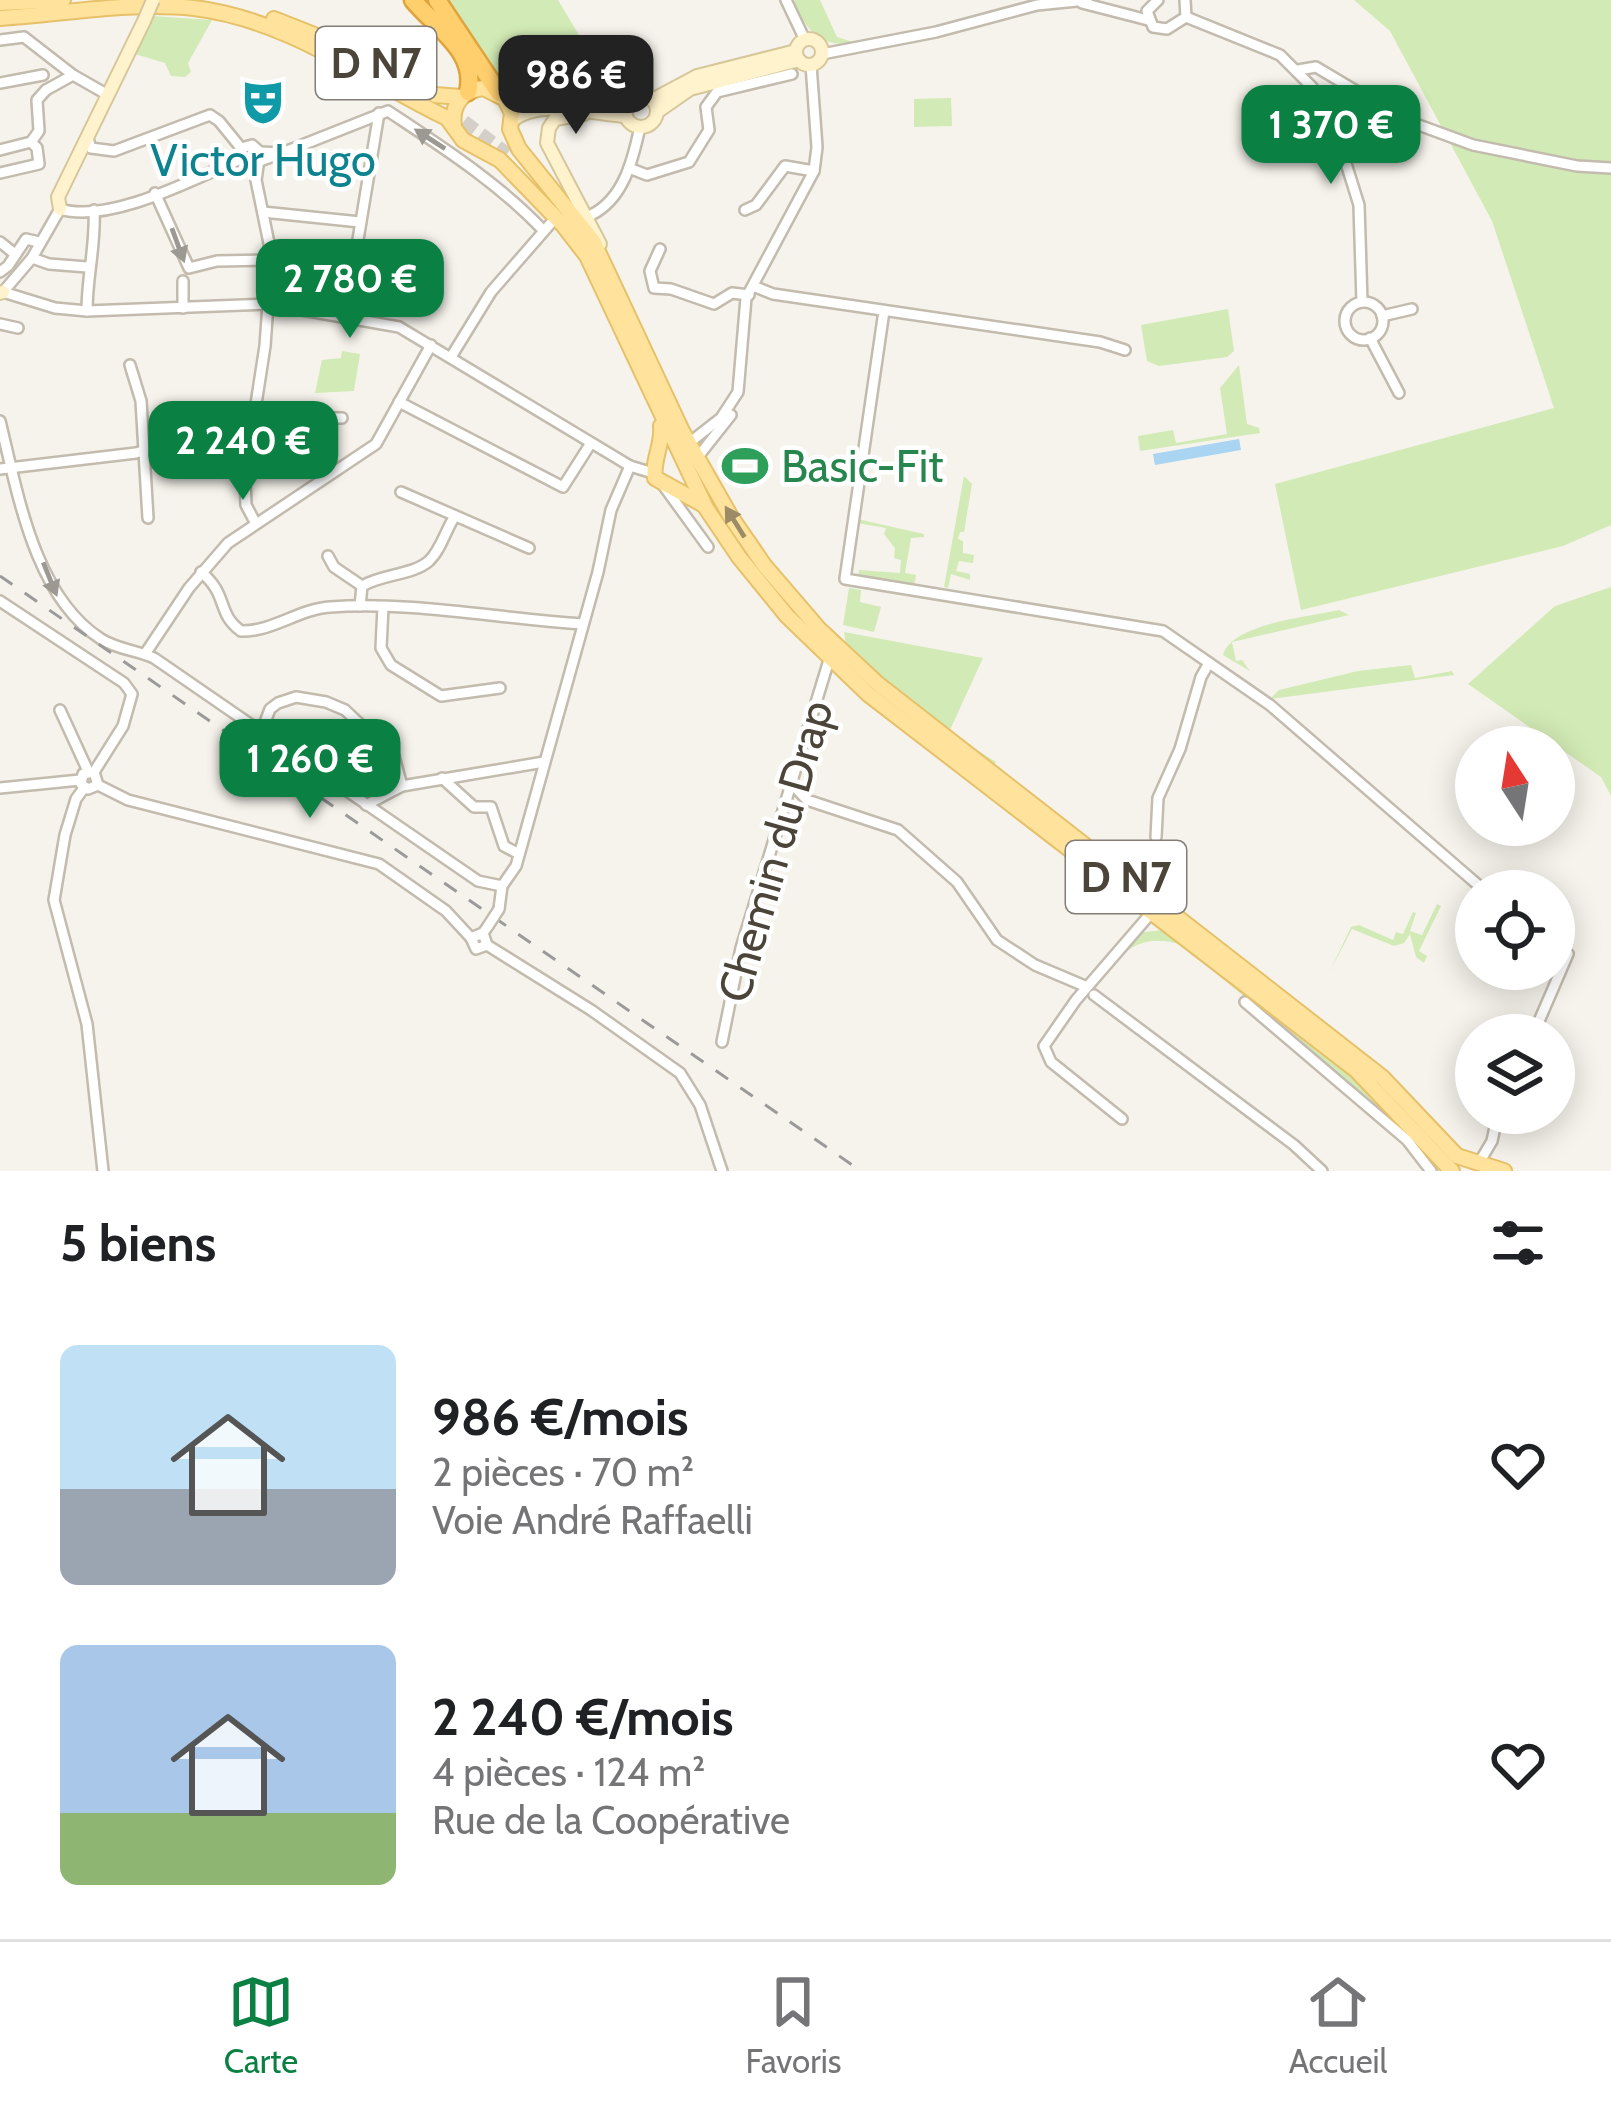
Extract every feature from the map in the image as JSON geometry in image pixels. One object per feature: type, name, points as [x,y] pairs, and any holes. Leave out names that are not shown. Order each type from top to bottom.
[{"type":"highway","points":[[413,0],[464,55],[471,73],[465,95]]},
{"type":"highway","points":[[437,0],[502,96]]},
{"type":"main road","points":[[2,13],[63,0]]},
{"type":"main road","points":[[88,0],[115,3]]},
{"type":"main road","points":[[2,13],[152,0]]},
{"type":"main road","name":"D N7","points":[[184,0],[228,6],[291,26],[345,47],[435,95],[465,95]]},
{"type":"main road","name":"D N7","points":[[2,13],[157,7],[196,8],[243,18],[296,38],[454,126]]},
{"type":"main road","points":[[291,26],[447,109]]},
{"type":"main road","points":[[484,88],[502,96],[511,125],[494,145],[479,147],[463,140],[454,126],[454,110],[465,95],[484,88]]},
{"type":"main road","name":"D N7","points":[[511,125],[531,166],[583,224],[691,463],[764,565],[842,653],[1382,1077],[1472,1168]]},
{"type":"main road","name":"D N7","points":[[479,147],[500,160],[543,203],[587,256],[660,417],[682,447]]},
{"type":"main road","points":[[507,154],[566,214],[606,268]]},
{"type":"main road","points":[[660,417],[660,476]]},
{"type":"main road","points":[[660,476],[682,447]]},
{"type":"main road","points":[[660,476],[691,463]]},
{"type":"main road","name":"D N7","points":[[691,463],[706,508],[751,574],[829,660],[1356,1070],[1452,1171]]},
{"type":"main road","points":[[660,476],[706,508]]},
{"type":"main road","points":[[1472,1168],[1502,1170]]},
{"type":"street","points":[[152,0],[87,146],[58,197],[60,209],[32,258],[2,292],[55,308],[87,310],[268,304],[399,327],[630,466],[660,476],[708,547]]},
{"type":"street","points":[[682,447],[721,418],[738,392],[743,370],[743,310],[814,171],[818,147],[803,54],[786,0]]},
{"type":"street","points":[[1158,0],[1148,8],[1153,27],[1163,29],[1186,17],[1262,46],[1298,70],[1312,86],[1351,175],[1362,238],[1362,302]]},
{"type":"street","points":[[1185,0],[1186,17]]},
{"type":"street","points":[[640,127],[649,124],[654,106],[690,89],[803,54],[937,32],[1037,5],[1082,1],[1148,20]]},
{"type":"street","points":[[0,40],[24,37],[108,95]]},
{"type":"street","points":[[803,54],[818,42],[822,54]]},
{"type":"street","points":[[1298,70],[1316,68],[1406,120],[1454,140],[1494,151],[1611,168]]},
{"type":"street","points":[[0,83],[69,72]]},
{"type":"street","points":[[0,149],[31,142],[39,131],[37,100],[69,72]]},
{"type":"street","points":[[629,168],[647,175],[683,165],[709,130],[706,107],[717,92],[792,74]]},
{"type":"street","points":[[43,75],[40,82],[46,91]]},
{"type":"street","points":[[502,96],[626,111],[640,127]]},
{"type":"street","points":[[606,268],[595,231],[547,143],[555,119],[626,111],[637,96],[654,106]]},
{"type":"street","points":[[60,209],[74,214],[125,205],[250,159],[282,153],[388,111],[547,226],[491,292],[451,357]]},
{"type":"street","points":[[511,125],[530,111],[584,114]]},
{"type":"street","points":[[345,317],[379,112]]},
{"type":"street","points":[[87,146],[114,151],[210,115],[250,159],[270,260],[264,292],[268,304],[249,419],[247,505],[255,522]]},
{"type":"street","points":[[591,214],[606,204],[629,168],[640,127]]},
{"type":"street","points":[[0,173],[39,164],[31,142]]},
{"type":"street","points":[[745,210],[756,205],[785,166],[814,171]]},
{"type":"street","points":[[155,193],[185,264],[199,268],[217,261],[270,260]]},
{"type":"street","points":[[87,310],[87,266],[96,246],[94,210]]},
{"type":"street","points":[[263,212],[360,222]]},
{"type":"street","points":[[0,272],[26,239],[39,242]]},
{"type":"street","points":[[0,242],[15,254]]},
{"type":"street","points":[[660,249],[650,272],[654,288],[714,304],[732,293],[773,293],[1125,350]]},
{"type":"street","points":[[32,258],[87,266]]},
{"type":"street","points":[[183,281],[183,308]]},
{"type":"street","points":[[691,463],[716,437],[745,386],[751,291]]},
{"type":"street","points":[[1362,302],[1374,304],[1382,316],[1380,331],[1370,338],[1358,339],[1345,325],[1347,312],[1362,302]]},
{"type":"street","points":[[1382,316],[1412,309]]},
{"type":"street","points":[[884,311],[845,579],[1162,631],[1270,705],[1461,870]]},
{"type":"street","points":[[0,324],[18,328]]},
{"type":"street","points":[[1370,338],[1399,393]]},
{"type":"street","points":[[145,654],[202,572],[255,522],[365,453],[386,433],[431,345]]},
{"type":"street","points":[[130,365],[141,401],[148,518]]},
{"type":"street","points":[[399,402],[562,487],[590,443]]},
{"type":"street","points":[[5,469],[145,451],[249,419],[342,418]]},
{"type":"street","points":[[0,421],[5,469],[59,601],[99,638],[124,652],[145,654],[478,881],[502,886]]},
{"type":"street","points":[[486,935],[499,909],[502,886],[519,854],[610,510],[630,466]]},
{"type":"street","points":[[401,492],[529,548]]},
{"type":"street","points":[[362,586],[378,576],[427,563],[455,516]]},
{"type":"street","points":[[328,556],[334,567],[362,586]]},
{"type":"street","points":[[202,572],[217,585],[227,618],[241,631],[254,631],[324,607],[360,606],[583,624]]},
{"type":"street","points":[[360,606],[362,586]]},
{"type":"street","points":[[0,602],[124,682],[132,694],[123,726],[76,799],[54,900],[87,1024],[103,1171]]},
{"type":"street","points":[[383,607],[381,648],[391,664],[441,696],[500,688]]},
{"type":"street","name":"Chemin du Drap","points":[[722,1042],[741,948],[829,660]]},
{"type":"street","points":[[1156,837],[1158,798],[1210,663]]},
{"type":"street","points":[[262,734],[270,709],[278,703],[296,697],[326,701],[344,710],[394,756],[402,786]]},
{"type":"street","points":[[61,710],[87,778],[98,785],[128,800],[379,865],[446,911],[471,938],[476,933],[486,935],[680,1073],[700,1105],[722,1171]]},
{"type":"street","points":[[366,805],[402,786],[544,763]]},
{"type":"street","points":[[0,788],[87,778]]},
{"type":"street","points":[[442,778],[473,807],[491,807],[504,846],[519,854]]},
{"type":"street","points":[[791,783],[807,800],[898,830],[958,882],[997,940],[1090,991],[1322,1171]]},
{"type":"street","points":[[1122,1119],[1052,1062],[1044,1046],[1152,912]]},
{"type":"street","points":[[1244,1002],[1407,1140],[1431,1171]]},
{"type":"street","points":[[1472,1168],[1494,1134]]},
{"type":"street","points":[[1492,1141],[1502,1170]]},
{"type":"green space","points":[[447,0],[558,0],[604,77],[603,91],[594,99],[509,92]]},
{"type":"green space","points":[[794,0],[820,0],[837,37],[856,43],[833,43],[816,35]]},
{"type":"green space","points":[[1354,0],[1611,0],[1611,525],[1563,546],[1301,610],[1275,484],[1554,408],[1492,221],[1390,31]]},
{"type":"green space","points":[[152,16],[212,20],[185,77],[171,76],[165,63],[135,54]]},
{"type":"green space","points":[[951,98],[952,126],[914,127],[914,99]]},
{"type":"green space","points":[[1228,309],[1234,351],[1227,357],[1159,366],[1147,361],[1141,325]]},
{"type":"green space","points":[[342,351],[360,354],[354,391],[315,393],[322,360],[341,358]]},
{"type":"green space","points":[[1239,365],[1247,424],[1260,433],[1140,451],[1138,436],[1173,430],[1176,443],[1227,434],[1220,388]]},
{"type":"green space","points":[[964,476],[972,484],[964,532],[958,539],[963,541],[963,553],[974,555],[973,563],[959,561],[956,571],[970,574],[970,580],[951,574],[948,588],[944,587]]},
{"type":"green space","points":[[857,519],[924,534],[911,538],[905,573],[916,575],[914,586],[858,578],[859,570],[900,573],[901,560],[894,558],[886,528],[857,523]]},
{"type":"green space","points":[[1611,587],[1611,796],[1601,777],[1575,759],[1575,726],[1528,726],[1468,684],[1555,606]]},
{"type":"green space","points":[[849,588],[861,590],[860,602],[881,607],[874,632],[843,625]]},
{"type":"green space","points":[[1339,610],[1349,615],[1232,642],[1291,619]]},
{"type":"green space","points":[[844,632],[983,658],[949,732],[996,762],[992,767],[847,652]]},
{"type":"green space","points":[[1232,642],[1236,661],[1242,660],[1250,671],[1223,655]]},
{"type":"green space","points":[[1411,665],[1415,678],[1452,671],[1454,675],[1270,699],[1279,690],[1358,671]]},
{"type":"green space","points":[[1437,904],[1441,906],[1419,951],[1427,956],[1424,963],[1416,957],[1410,934],[1394,946],[1352,929],[1329,973],[1351,927],[1359,925],[1393,940],[1396,932],[1403,934],[1413,912],[1410,931],[1422,935]]},
{"type":"green space","points":[[1163,930],[1361,1081],[1443,1171],[1435,1171],[1393,1120],[1182,945],[1164,941],[1135,946],[1084,1002],[1129,943],[1144,932]]},
{"type":"water","points":[[1239,439],[1241,450],[1155,465],[1153,454]]},
{"type":"tunnel","points":[[447,109],[507,154]]},
{"type":"railway","points":[[0,576],[861,1171]]},
{"type":"place","name":"Victor Hugo","points":[[263,102]]},
{"type":"place","name":"Basic-Fit","points":[[745,466]]}]
